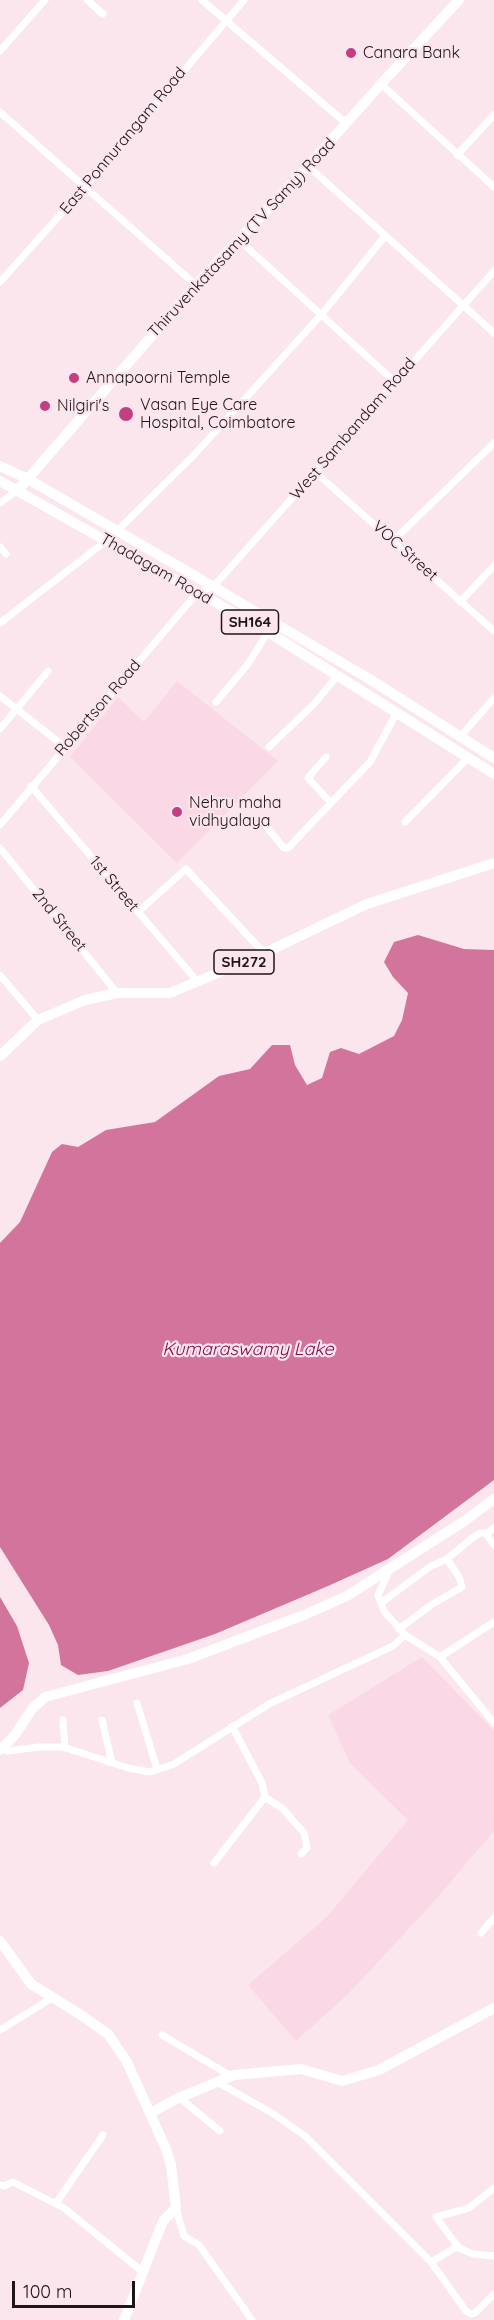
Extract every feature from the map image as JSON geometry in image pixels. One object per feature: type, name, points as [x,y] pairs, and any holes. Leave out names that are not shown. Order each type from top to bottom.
[{"type":"main road","name":"Thiruvenkatasamy (TV Samy) Road","points":[[18,490],[196,285],[459,0]]},
{"type":"main road","name":"Thadagam Road","points":[[0,466],[28,479],[371,680],[494,758]]},
{"type":"main road","name":"Thadagam Road","points":[[0,481],[268,632],[494,774]]},
{"type":"main road","name":"SH272","points":[[0,1056],[38,1020],[85,1000],[117,993],[170,993],[264,953],[367,904],[494,863]]},
{"type":"main road","points":[[1,1749],[15,1735],[32,1709],[45,1697],[188,1659],[304,1615],[347,1596],[494,1499]]},
{"type":"main road","points":[[0,1941],[31,1984],[108,2034],[128,2062],[171,2165],[176,2208],[163,2221],[124,2320]]},
{"type":"main road","points":[[151,2113],[231,2076],[259,2071],[302,2069],[342,2081],[380,2070],[494,2008]]},
{"type":"street","points":[[0,51],[45,0]]},
{"type":"street","points":[[87,0],[104,14]]},
{"type":"street","points":[[202,0],[347,124]]},
{"type":"street","name":"East Ponnurangam Road","points":[[0,282],[86,186],[244,0]]},
{"type":"street","points":[[381,84],[494,187]]},
{"type":"street","points":[[0,112],[196,285]]},
{"type":"street","points":[[457,154],[494,115]]},
{"type":"street","points":[[308,166],[494,333]]},
{"type":"street","points":[[117,531],[194,455],[321,315],[385,236]]},
{"type":"street","points":[[239,240],[395,382]]},
{"type":"street","name":"West Sambandam Road","points":[[213,587],[494,271]]},
{"type":"street","points":[[394,540],[494,443]]},
{"type":"street","name":"VOC Street","points":[[315,472],[494,631]]},
{"type":"street","points":[[0,503],[18,490]]},
{"type":"street","points":[[0,623],[106,541]]},
{"type":"street","points":[[460,602],[494,566]]},
{"type":"street","points":[[197,593],[213,587]]},
{"type":"street","name":"Robertson Road","points":[[0,825],[197,593]]},
{"type":"street","points":[[216,702],[249,664],[268,632]]},
{"type":"street","points":[[0,729],[48,671]]},
{"type":"street","points":[[269,747],[314,704],[338,675]]},
{"type":"street","points":[[0,696],[65,747]]},
{"type":"street","points":[[460,737],[494,698]]},
{"type":"street","points":[[265,825],[286,849],[370,762],[397,712]]},
{"type":"street","points":[[326,757],[308,778],[331,803]]},
{"type":"street","points":[[405,822],[468,758]]},
{"type":"street","name":"1st Street","points":[[31,786],[197,981]]},
{"type":"street","name":"2nd Street","points":[[0,848],[117,993]]},
{"type":"street","points":[[138,912],[186,869],[264,953]]},
{"type":"street","points":[[0,975],[38,1020]]},
{"type":"street","points":[[381,1603],[431,1566],[447,1559],[472,1538],[494,1528]]},
{"type":"street","points":[[487,1533],[494,1545]]},
{"type":"street","points":[[1,1749],[8,1751],[39,1747],[65,1748],[150,1772],[174,1764],[269,1704],[393,1646],[402,1632],[431,1605],[462,1587],[459,1577],[447,1559]]},
{"type":"street","points":[[390,1569],[378,1595],[384,1611],[402,1632],[440,1657],[494,1723]]},
{"type":"street","points":[[440,1657],[494,1622]]},
{"type":"street","points":[[137,1703],[157,1769]]},
{"type":"street","points":[[63,1720],[65,1748]]},
{"type":"street","points":[[102,1720],[112,1763]]},
{"type":"street","points":[[232,1726],[262,1783],[265,1797],[283,1809],[304,1833],[307,1848],[301,1854]]},
{"type":"street","points":[[214,1863],[265,1797]]},
{"type":"street","points":[[481,1933],[494,1918]]},
{"type":"street","points":[[0,2030],[52,1998]]},
{"type":"street","points":[[162,2035],[231,2076]]},
{"type":"street","points":[[218,2082],[272,2113],[305,2136],[431,2262],[466,2311],[471,2314],[475,2313],[494,2294]]},
{"type":"street","points":[[180,2098],[220,2131]]},
{"type":"street","points":[[56,2203],[103,2135]]},
{"type":"street","points":[[1,2187],[13,2182],[56,2203],[143,2272]]},
{"type":"street","points":[[494,2188],[469,2208],[436,2217],[458,2246],[473,2254],[494,2256]]},
{"type":"street","points":[[176,2208],[184,2236],[199,2244],[252,2320]]},
{"type":"street","points":[[431,2262],[458,2246]]},
{"type":"shaded area","name":"Nehru maha vidhyalaya","points":[[177,681],[278,761],[177,863],[70,757],[118,697],[144,722]]},
{"type":"shaded area","points":[[422,1657],[494,1731],[494,1831],[431,1905],[349,1993],[296,2041],[248,1985],[326,1918],[408,1820],[350,1763],[328,1715]]},
{"type":"water","name":"Kumaraswamy Lake","points":[[418,935],[464,949],[494,950],[494,1480],[388,1559],[215,1634],[108,1671],[78,1675],[61,1665],[58,1645],[49,1625],[0,1547],[0,1243],[20,1222],[52,1152],[62,1144],[78,1147],[106,1130],[155,1122],[219,1076],[250,1069],[272,1045],[290,1045],[295,1065],[307,1085],[322,1078],[330,1052],[341,1048],[359,1054],[394,1036],[402,1020],[408,993],[393,977],[384,962],[394,942]]},
{"type":"water","points":[[0,1597],[17,1626],[29,1663],[23,1690],[0,1708]]},
{"type":"place","name":"Canara Bank","points":[[351,53]]},
{"type":"place","name":"Annapoorni Temple","points":[[74,378]]},
{"type":"place","name":"Nilgiri's","points":[[45,406]]},
{"type":"place","name":"Vasan Eye Care Hospital, Coimbatore","points":[[126,414]]},
{"type":"place","name":"Nehru maha vidhyalaya","points":[[177,812]]}]
